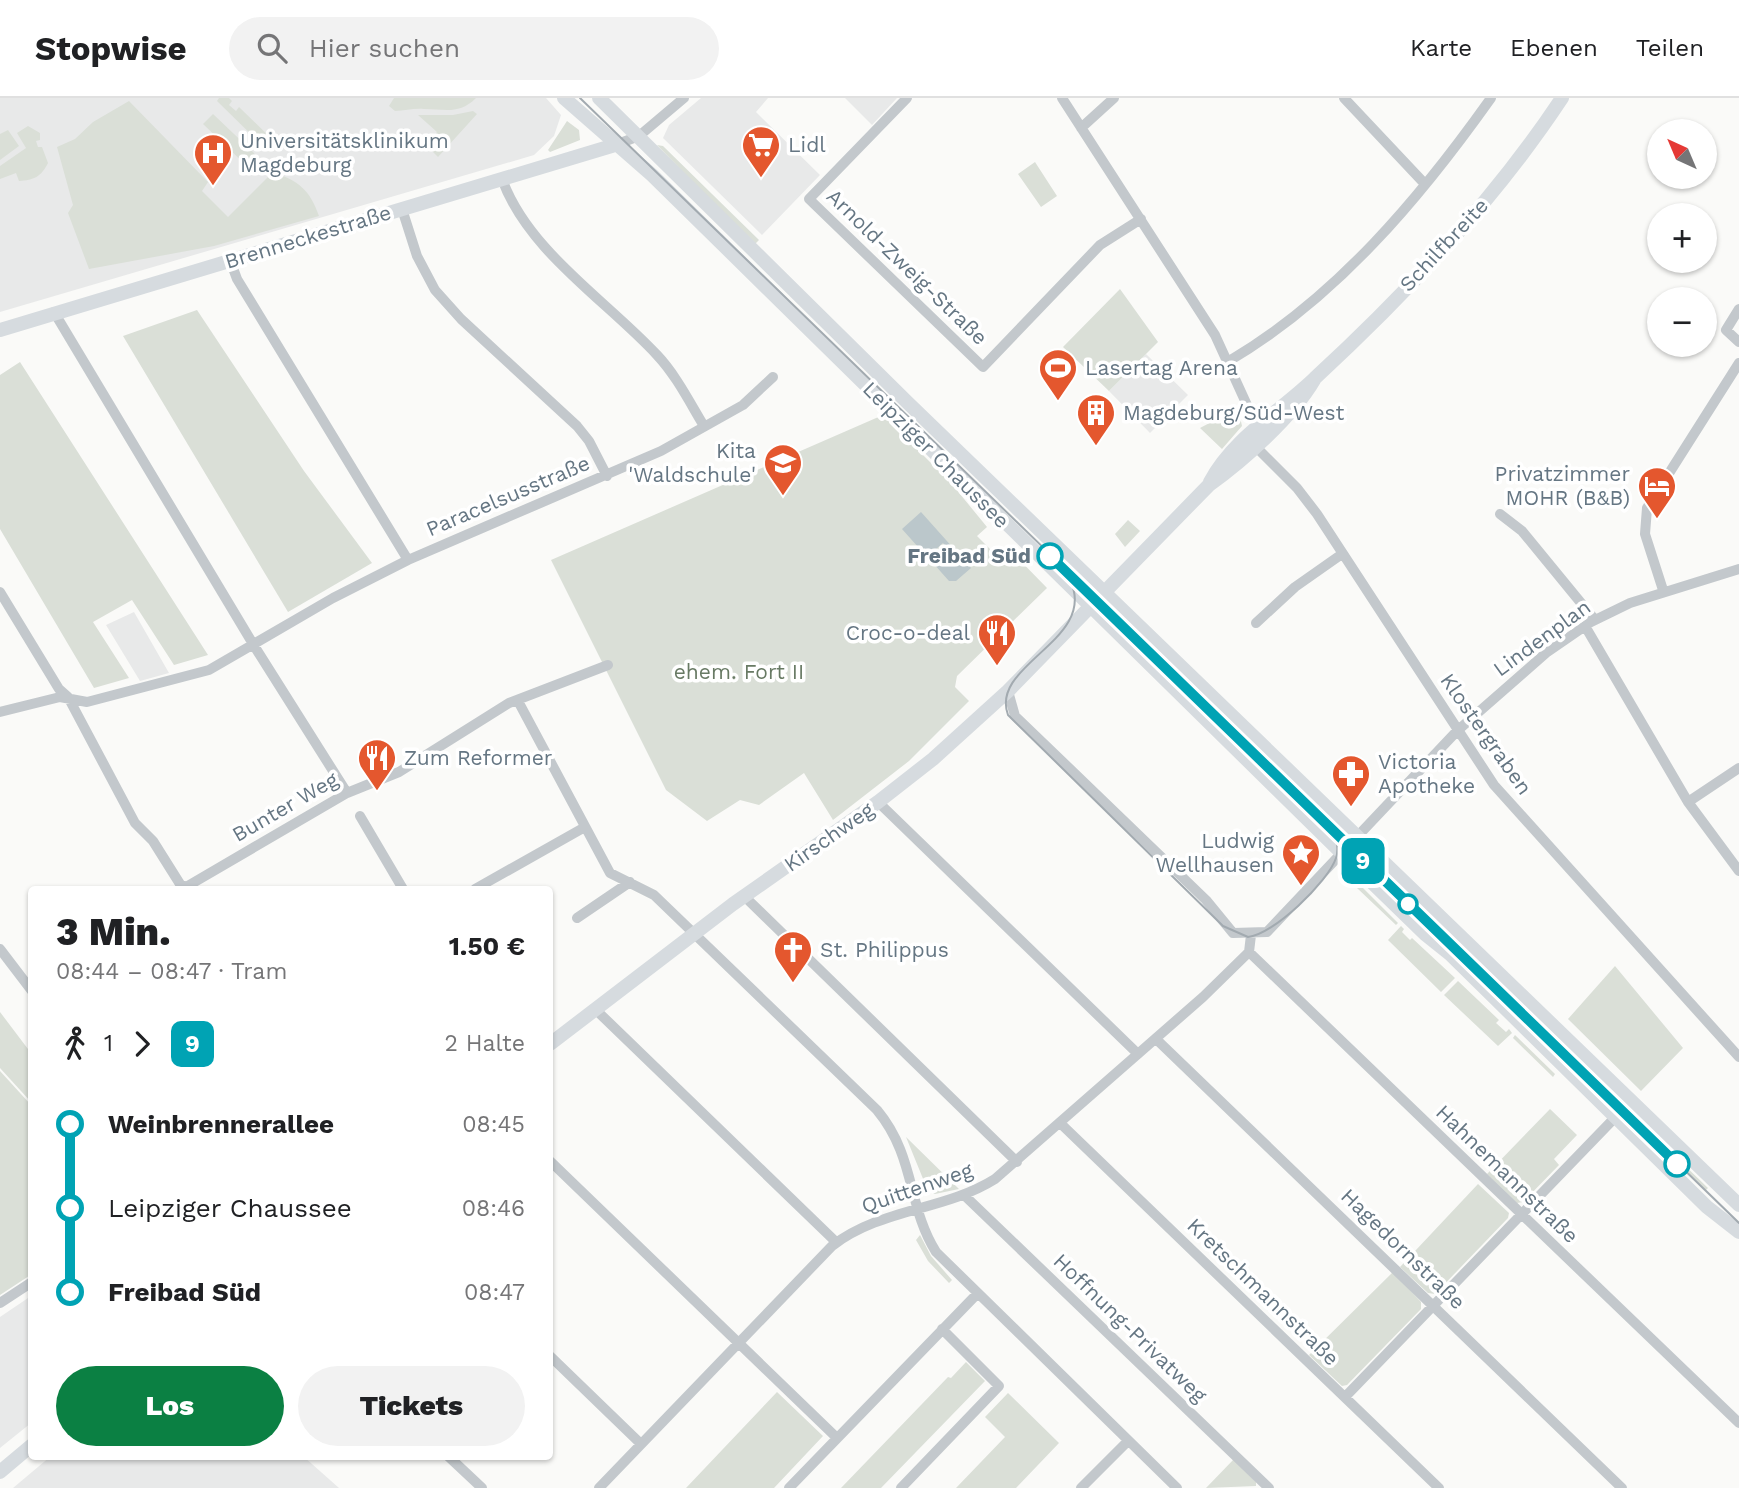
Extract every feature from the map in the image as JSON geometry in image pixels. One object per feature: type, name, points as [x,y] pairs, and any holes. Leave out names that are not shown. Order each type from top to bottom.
[{"type":"main road","name":"Leipziger Chaussee","points":[[564,98],[652,175],[895,412],[1088,606],[1707,1207],[1739,1232]]},
{"type":"main road","name":"Leipziger Chaussee","points":[[599,98],[819,317],[1105,590],[1313,796],[1442,916],[1464,943],[1739,1206]]},
{"type":"main road","name":"Schilfbreite","points":[[1209,485],[1219,464],[1263,428],[1314,380],[1446,245],[1492,193],[1562,98]]},
{"type":"main road","name":"Brenneckestraße","points":[[0,330],[615,145]]},
{"type":"main road","name":"Schilfbreite","points":[[1088,606],[1209,485],[1254,445],[1263,428]]},
{"type":"main road","name":"Kirschweg","points":[[553,1042],[744,896],[933,760],[1008,691],[1088,606]]},
{"type":"main road","points":[[0,1472],[28,1449]]},
{"type":"street","points":[[615,145],[639,136],[684,98]]},
{"type":"street","name":"Arnold-Zweig-Straße","points":[[907,98],[809,199],[983,367],[1100,245],[1141,219]]},
{"type":"street","points":[[1062,98],[1229,361],[1252,416],[1263,428]]},
{"type":"street","points":[[1081,128],[1114,98]]},
{"type":"street","points":[[1344,98],[1424,183]]},
{"type":"street","points":[[1229,361],[1279,330],[1337,281],[1456,147],[1491,98]]},
{"type":"street","points":[[502,179],[508,195],[534,236],[658,355],[704,426]]},
{"type":"street","points":[[402,209],[419,262],[435,290],[461,319],[577,426],[589,440],[607,475]]},
{"type":"street","points":[[230,260],[237,279],[408,560]]},
{"type":"street","points":[[1739,309],[1726,331],[1739,342]]},
{"type":"street","points":[[54,312],[253,644],[347,793]]},
{"type":"street","points":[[1663,590],[1645,534],[1647,508],[1739,363]]},
{"type":"street","name":"Paracelsusstraße","points":[[0,712],[68,697],[87,702],[207,671],[408,560],[661,451],[743,405],[773,377]]},
{"type":"street","name":"Klostergraben","points":[[1254,445],[1297,488],[1498,790],[1739,1057]]},
{"type":"street","points":[[1500,514],[1522,531],[1590,623],[1688,802],[1739,871]]},
{"type":"street","points":[[1256,623],[1295,587],[1342,554]]},
{"type":"street","name":"Lindenplan","points":[[1341,851],[1457,731],[1546,653],[1590,623],[1663,590],[1739,569]]},
{"type":"street","points":[[0,592],[60,690],[68,697]]},
{"type":"street","name":"Bunter Weg","points":[[196,886],[347,793],[399,772],[509,704],[608,665]]},
{"type":"street","points":[[1008,691],[1016,716],[1206,900],[1233,933],[1251,935],[1268,932],[1341,851]]},
{"type":"street","name":"Bunter Weg","points":[[68,697],[135,823],[153,841],[180,884],[184,886]]},
{"type":"street","points":[[518,701],[611,874],[650,892],[884,1119],[902,1150],[926,1233],[936,1252],[1177,1488]]},
{"type":"street","points":[[1688,802],[1739,768]]},
{"type":"street","points":[[878,802],[1139,1054]]},
{"type":"street","points":[[360,816],[401,886]]},
{"type":"street","points":[[480,886],[585,827]]},
{"type":"street","points":[[577,918],[630,882]]},
{"type":"street","points":[[744,896],[1017,1162]]},
{"type":"street","points":[[1249,952],[1251,935]]},
{"type":"street","points":[[0,949],[28,986]]},
{"type":"street","name":"Quittenweg","points":[[599,1488],[836,1242],[874,1222],[965,1196],[995,1179],[1156,1039],[1249,952]]},
{"type":"street","name":"Hahnemannstraße","points":[[1249,952],[1739,1423]]},
{"type":"street","points":[[596,1010],[836,1242]]},
{"type":"street","name":"Hagedornstraße","points":[[1156,1039],[1622,1488]]},
{"type":"street","points":[[1345,1397],[1631,1101]]},
{"type":"street","name":"Kretschmannstraße","points":[[1060,1123],[1439,1488]]},
{"type":"street","points":[[553,1164],[836,1437]]},
{"type":"street","name":"Hoffnung-Privatweg","points":[[965,1196],[1269,1488]]},
{"type":"street","points":[[0,1303],[28,1285]]},
{"type":"street","points":[[789,1488],[977,1294]]},
{"type":"street","points":[[901,1488],[999,1386],[942,1329]]},
{"type":"street","points":[[553,1359],[641,1444]]},
{"type":"street","points":[[1082,1488],[1128,1441]]},
{"type":"street","points":[[452,1460],[482,1488]]},
{"type":"shaded area","name":"Universitätsklinikum Magdeburg","points":[[0,98],[546,98],[561,115],[554,136],[534,155],[0,312]]},
{"type":"shaded area","points":[[701,98],[768,98],[756,112],[820,175],[762,235],[663,138],[669,125]]},
{"type":"shaded area","points":[[845,98],[897,98],[872,125]]},
{"type":"shaded area","points":[[1146,354],[1188,395],[1150,433],[1109,391]]},
{"type":"shaded area","points":[[921,512],[971,568],[956,581],[949,581],[933,563],[949,550],[943,543],[927,557],[902,529]]},
{"type":"shaded area","points":[[134,612],[169,673],[140,681],[106,625]]},
{"type":"shaded area","points":[[28,1298],[28,1425],[0,1448],[0,1317]]},
{"type":"shaded area","points":[[46,1460],[308,1460],[339,1488],[13,1488]]},
{"type":"green space","points":[[219,98],[229,98],[232,101],[229,105],[236,111],[239,107],[277,144],[269,152],[217,101]]},
{"type":"green space","points":[[394,98],[476,98],[458,109],[395,111],[389,106]]},
{"type":"green space","points":[[129,101],[208,182],[202,191],[228,217],[273,172],[302,188],[312,199],[319,216],[214,246],[89,269],[68,213],[73,205],[57,147],[75,139],[93,122]]},
{"type":"green space","points":[[473,111],[477,114],[438,157],[421,140],[425,136],[430,140],[437,132],[418,115],[453,115]]},
{"type":"green space","points":[[213,114],[254,153],[257,159],[252,171],[203,124]]},
{"type":"green space","points":[[567,121],[579,130],[580,140],[550,152],[548,150]]},
{"type":"green space","points":[[28,126],[40,133],[40,140],[36,141],[38,147],[42,147],[48,163],[43,172],[33,179],[19,181],[16,173],[0,179],[0,166],[26,148],[17,133]]},
{"type":"green space","points":[[8,130],[19,146],[0,160],[0,134]]},
{"type":"green space","points":[[657,145],[663,146],[759,240],[754,245]]},
{"type":"green space","points":[[1035,162],[1057,196],[1041,207],[1018,174]]},
{"type":"green space","points":[[1120,289],[1158,342],[1109,391],[1063,347]]},
{"type":"green space","points":[[197,310],[304,471],[372,563],[288,612],[123,336]]},
{"type":"green space","points":[[20,362],[208,655],[174,665],[132,600],[93,622],[129,678],[94,688],[0,529],[0,375]]},
{"type":"green space","points":[[1238,408],[1242,426],[1222,449],[1200,428]]},
{"type":"green space","name":"ehem. Fort II","points":[[883,415],[951,483],[987,527],[977,536],[997,556],[1007,547],[1047,588],[957,676],[955,687],[969,701],[909,761],[833,820],[804,773],[759,805],[740,800],[707,821],[666,790],[551,560]]},
{"type":"green space","points":[[1128,520],[1140,531],[1125,547],[1115,534]]},
{"type":"green space","points":[[1360,885],[1398,923],[1396,925],[1357,888]]},
{"type":"green space","points":[[1401,926],[1404,929],[1402,932],[1410,940],[1412,938],[1455,978],[1441,992],[1388,940]]},
{"type":"green space","points":[[1615,966],[1683,1048],[1641,1091],[1568,1019]]},
{"type":"green space","points":[[1458,981],[1499,1020],[1496,1023],[1506,1032],[1509,1029],[1512,1033],[1498,1046],[1444,995]]},
{"type":"green space","points":[[0,1012],[28,1049],[28,1099],[0,1068]]},
{"type":"green space","points":[[1515,1035],[1555,1074],[1553,1077],[1513,1038]]},
{"type":"green space","points":[[0,1071],[28,1102],[28,1277],[0,1295]]},
{"type":"green space","points":[[1550,1109],[1577,1135],[1554,1159],[1559,1165],[1523,1202],[1517,1203],[1487,1174]]},
{"type":"green space","points":[[1645,1127],[1708,1188],[1706,1190],[1644,1129]]},
{"type":"green space","points":[[906,1137],[959,1189],[935,1194],[928,1191]]},
{"type":"green space","points":[[1478,1184],[1509,1213],[1508,1218],[1435,1294],[1428,1293],[1400,1267]]},
{"type":"green space","points":[[920,1235],[931,1256],[952,1280],[949,1283],[928,1261],[916,1240]]},
{"type":"green space","points":[[1393,1272],[1421,1302],[1421,1309],[1347,1385],[1342,1386],[1309,1355]]},
{"type":"green space","points":[[966,1362],[985,1381],[881,1488],[841,1488],[948,1377],[951,1378]]},
{"type":"green space","points":[[777,1392],[823,1436],[774,1488],[686,1488]]},
{"type":"green space","points":[[1008,1393],[1059,1443],[1016,1488],[956,1488],[1005,1437],[985,1417]]},
{"type":"green space","points":[[1234,1459],[1256,1482],[1256,1486],[1206,1488]]},
{"type":"tram line","points":[[580,98],[1739,1223]]},
{"type":"tram line","name":"9","points":[[1050,556],[1677,1164]]},
{"type":"tram line","points":[[1070,580],[1075,601],[1070,619],[1058,636],[1014,681],[1006,697],[1008,715],[1223,926],[1248,937],[1271,927],[1298,906],[1322,880],[1336,858],[1337,841],[1334,831]]},
{"type":"place","name":"Lidl","points":[[761,179]]},
{"type":"place","name":"Universitätsklinikum Magdeburg","points":[[213,187]]},
{"type":"place","name":"Lasertag Arena","points":[[1058,402]]},
{"type":"place","name":"Magdeburg/Süd-West","points":[[1096,447]]},
{"type":"place","name":"Kita 'Waldschule'","points":[[783,497]]},
{"type":"place","name":"Privatzimmer MOHR (B&B)","points":[[1657,520]]},
{"type":"place","name":"Freibad Süd","points":[[1050,556]]},
{"type":"place","name":"Croc-o-deal","points":[[997,667]]},
{"type":"place","name":"Zum Reformer","points":[[377,792]]},
{"type":"place","name":"Victoria Apotheke","points":[[1351,808]]},
{"type":"place","name":"Ludwig Wellhausen","points":[[1301,887]]},
{"type":"place","name":"St. Philippus","points":[[793,984]]}]
